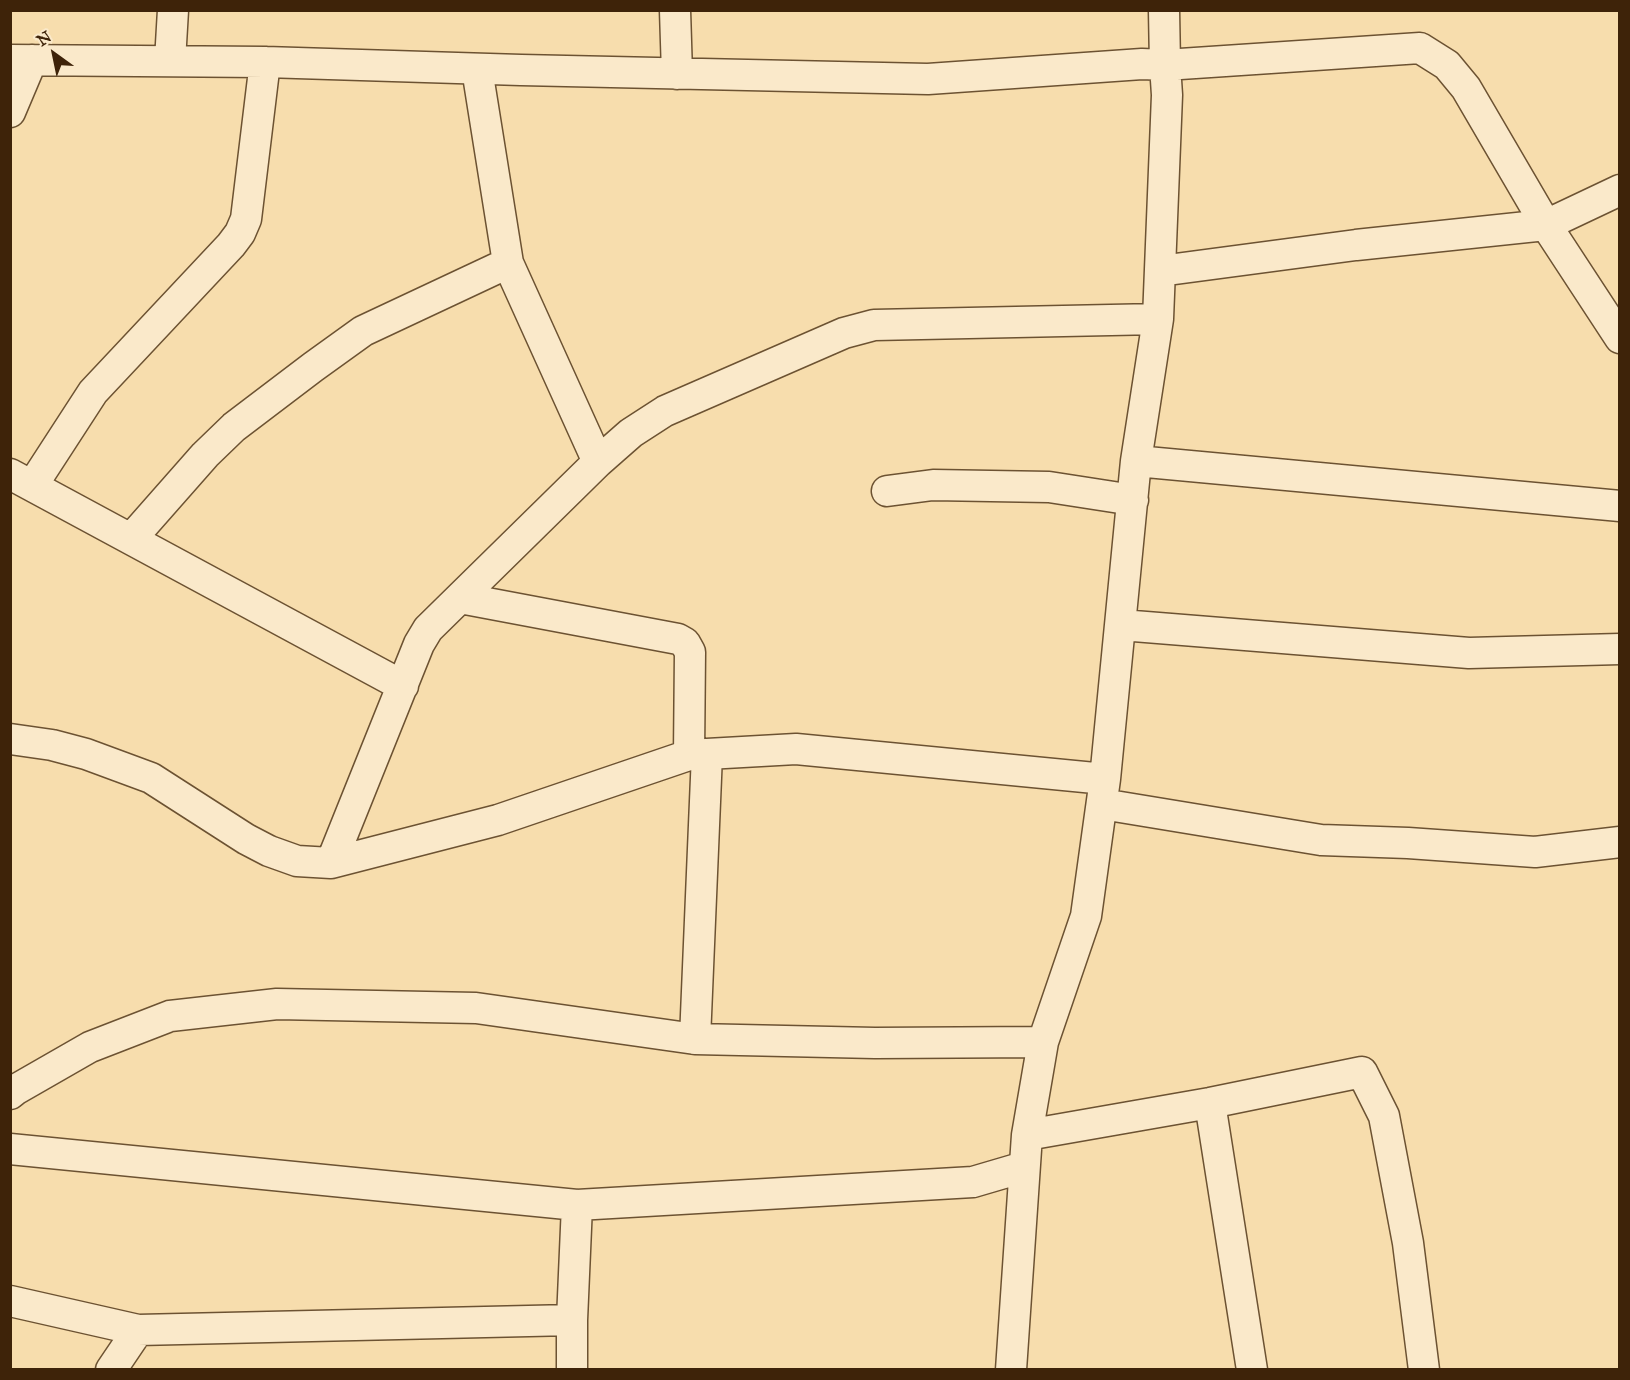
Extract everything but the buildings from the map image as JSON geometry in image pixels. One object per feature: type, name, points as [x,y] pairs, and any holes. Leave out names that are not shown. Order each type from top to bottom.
[{"type":"street","points":[[170,61],[173,10]]},
{"type":"street","points":[[675,10],[677,74]]},
{"type":"street","points":[[1011,1370],[1027,1135],[1043,1042],[1086,916],[1104,792],[1136,461],[1158,319],[1167,95],[1164,10]]},
{"type":"street","points":[[10,112],[21,60],[265,62],[928,80],[1142,64],[1165,65],[1420,48],[1447,65],[1466,88],[1546,225],[1620,338]]},
{"type":"street","points":[[265,62],[246,219],[240,233],[93,392],[21,480],[403,686]]},
{"type":"street","points":[[477,69],[508,263],[598,462]]},
{"type":"street","points":[[1160,271],[1356,245],[1546,225],[1620,190]]},
{"type":"street","points":[[131,539],[234,427],[313,367],[363,331],[508,263]]},
{"type":"street","points":[[331,863],[419,644],[428,629],[598,462],[631,433],[665,411],[844,333],[874,325],[1158,319]]},
{"type":"street","points":[[1136,461],[1620,506]]},
{"type":"street","points":[[887,490],[933,485],[1049,487],[1133,500]]},
{"type":"street","points":[[460,598],[678,639],[686,643],[690,652],[698,754],[695,1039]]},
{"type":"street","points":[[1120,625],[1469,653],[1620,649]]},
{"type":"street","points":[[10,739],[86,754],[150,778],[269,852],[297,861],[331,863],[498,820],[698,754],[796,749],[1104,792],[1321,840],[1408,843],[1535,852],[1620,842]]},
{"type":"street","points":[[10,1094],[90,1047],[170,1016],[277,1004],[476,1008],[695,1039],[874,1043],[1043,1042]]},
{"type":"street","points":[[1027,1135],[1210,1103],[1362,1072],[1384,1116],[1408,1243],[1424,1370]]},
{"type":"street","points":[[1210,1103],[1252,1370]]},
{"type":"street","points":[[10,1149],[578,1205],[973,1182],[1024,1167]]},
{"type":"street","points":[[572,1370],[572,1320],[578,1205]]},
{"type":"street","points":[[10,1301],[138,1330],[572,1320]]},
{"type":"street","points":[[111,1370],[138,1330]]}]
